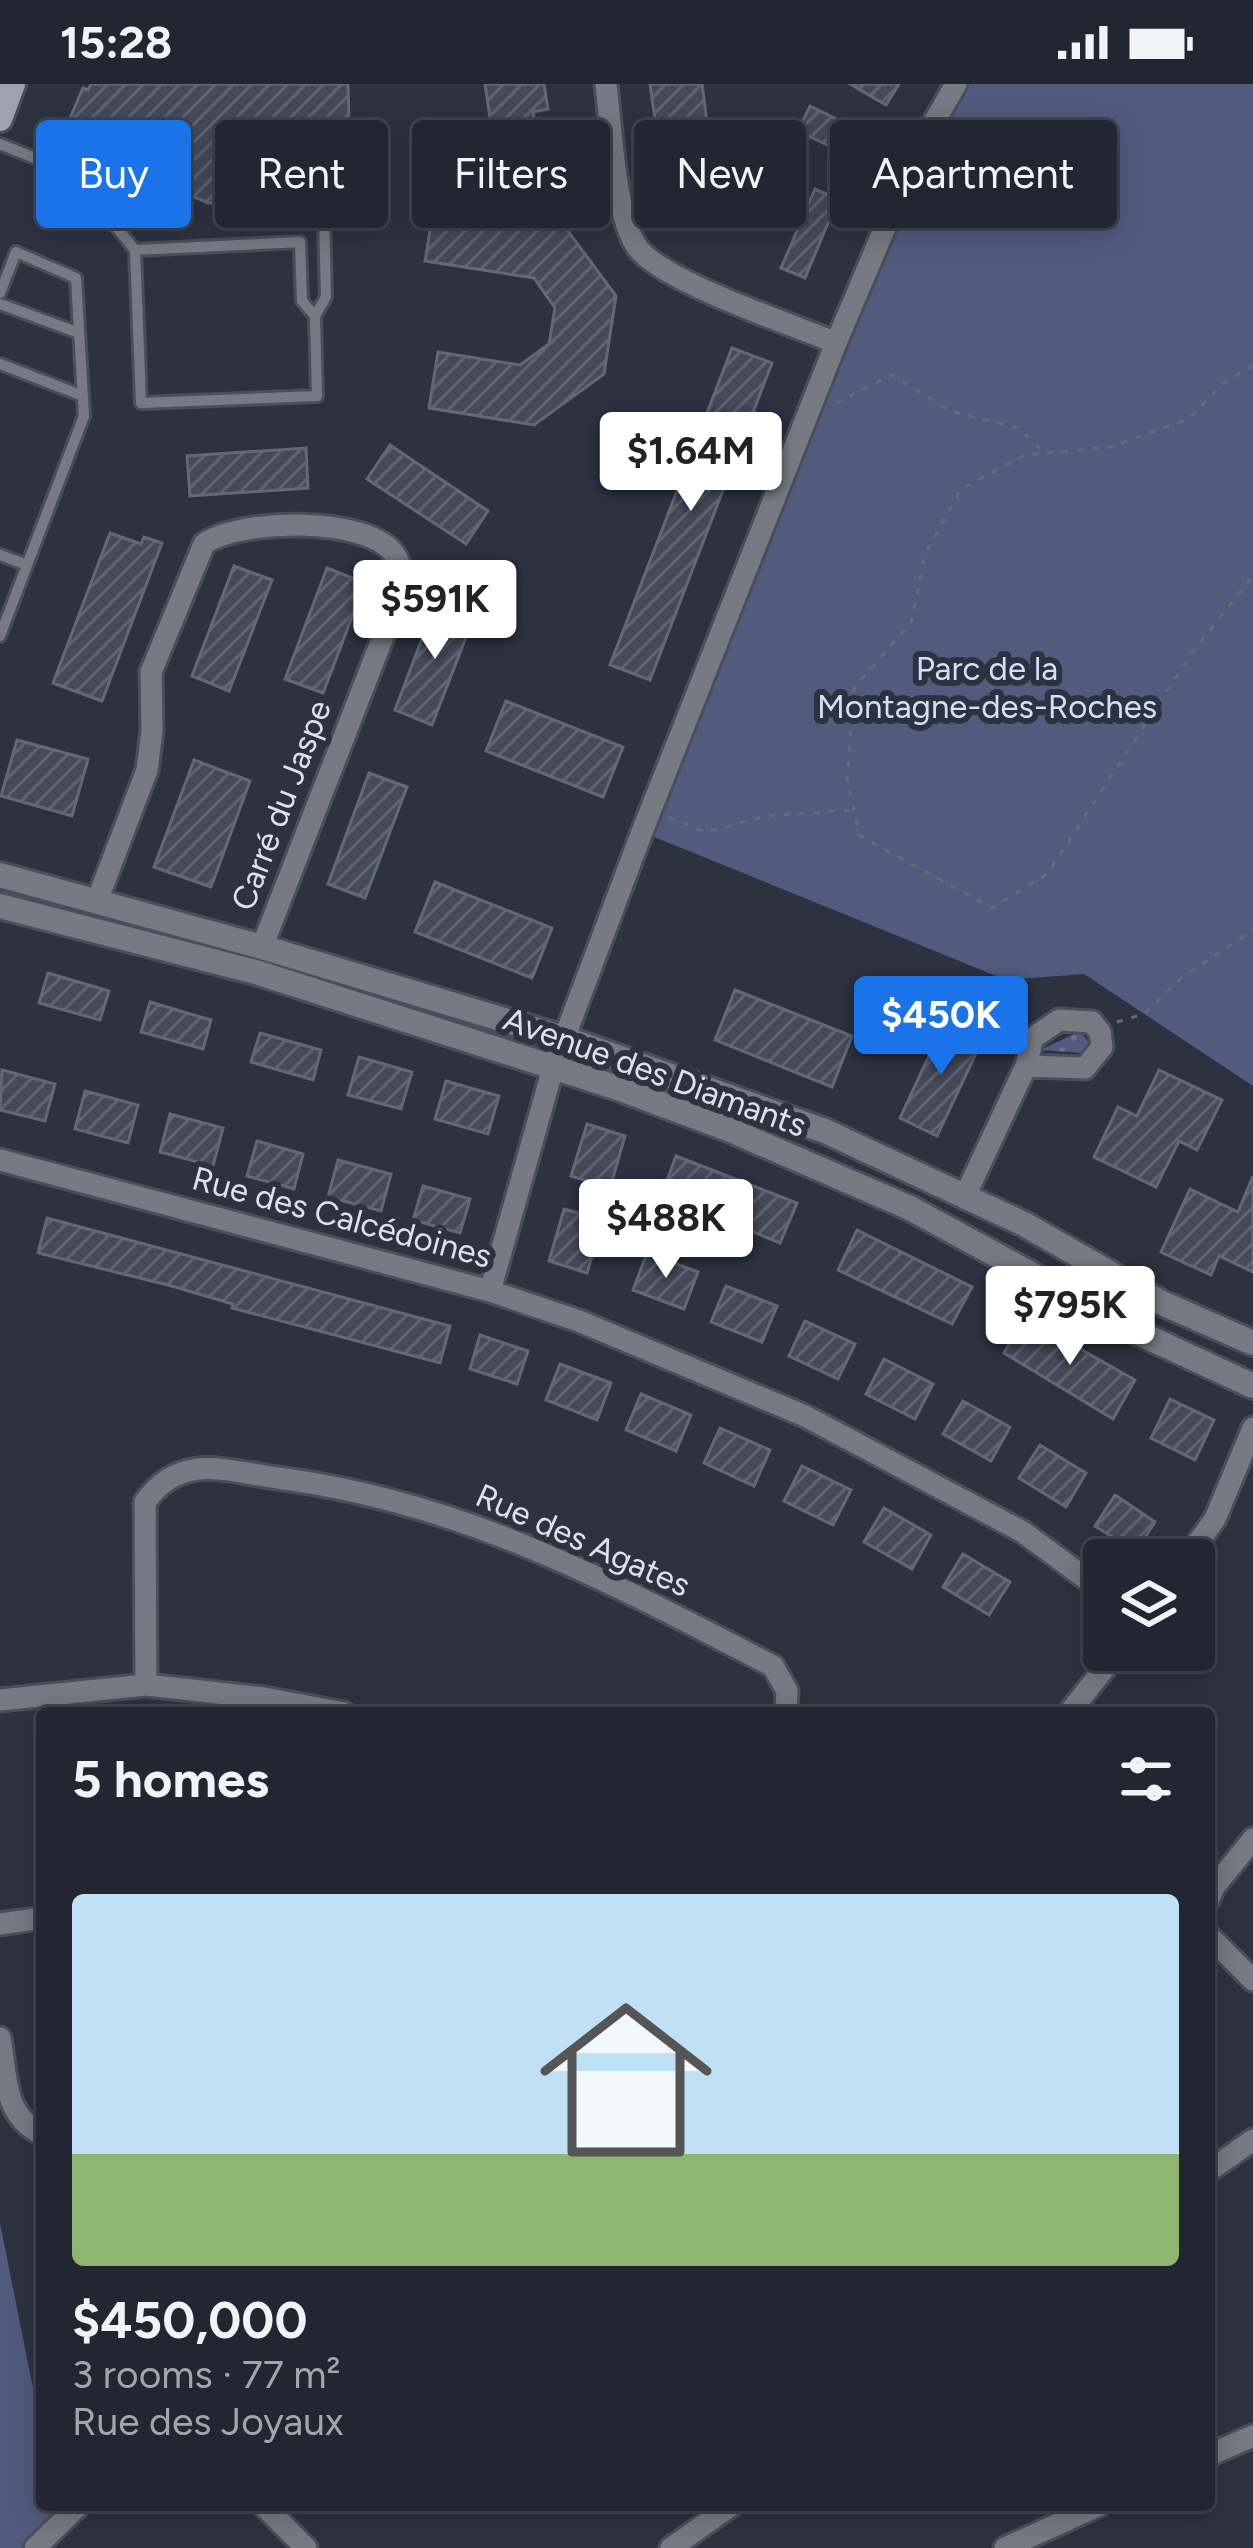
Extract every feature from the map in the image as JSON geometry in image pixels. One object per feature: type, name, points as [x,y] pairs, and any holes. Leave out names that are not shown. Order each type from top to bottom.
[{"type":"main road","points":[[0,119],[14,84]]},
{"type":"street","points":[[605,84],[622,205],[637,247],[665,271],[836,343]]},
{"type":"street","points":[[490,1291],[553,1068],[652,810],[836,343],[917,152],[956,84]]},
{"type":"street","name":"Carré du Jaspe","points":[[97,902],[147,770],[151,672],[204,544],[232,530],[313,524],[368,536],[394,553],[401,568],[397,601],[262,947]]},
{"type":"street","name":"Avenue des Diamants","points":[[0,875],[564,1038],[825,1131],[1024,1224],[1162,1303],[1253,1342]]},
{"type":"street","name":"Avenue des Diamants","points":[[0,906],[259,973],[728,1129],[833,1173],[1006,1258],[1141,1334],[1253,1386]]},
{"type":"street","points":[[965,1196],[1026,1066],[1033,1037],[1047,1025],[1080,1018],[1092,1022],[1100,1032],[1102,1047],[1085,1068],[1026,1066]]},
{"type":"street","name":"Rue des Calcédoines","points":[[0,1160],[490,1291],[579,1321],[805,1417],[1023,1532],[1083,1576]]},
{"type":"street","points":[[1201,1539],[1215,1519],[1253,1428]]},
{"type":"street","name":"Rue des Agates","points":[[146,1684],[146,1502],[158,1484],[175,1472],[199,1468],[342,1486],[486,1527],[582,1568],[773,1666],[787,1690],[786,1707]]},
{"type":"street","points":[[1074,1707],[1103,1671]]},
{"type":"street","points":[[0,1700],[146,1684],[312,1707]]},
{"type":"street","points":[[1215,1886],[1253,1839]]},
{"type":"street","points":[[0,1924],[36,1919]]},
{"type":"street","points":[[1215,1942],[1253,1980]]},
{"type":"street","points":[[0,2038],[12,2107],[18,2119],[36,2130]]},
{"type":"street","points":[[1215,2167],[1253,2140]]},
{"type":"street","points":[[1215,2453],[1253,2435]]},
{"type":"street","points":[[35,2548],[73,2511]]},
{"type":"street","points":[[269,2511],[307,2548]]},
{"type":"street","points":[[671,2548],[723,2511]]},
{"type":"street","points":[[1005,2548],[1087,2511]]},
{"type":"lane","points":[[0,144],[72,173],[134,250],[141,403],[316,396],[315,316],[326,297],[324,228]]},
{"type":"lane","points":[[134,250],[300,242],[302,301],[315,316]]},
{"type":"lane","points":[[0,293],[16,252],[76,278],[84,416],[27,566],[4,612],[0,636]]},
{"type":"lane","points":[[0,304],[79,333]]},
{"type":"lane","points":[[0,364],[83,396]]},
{"type":"lane","points":[[0,555],[27,566]]},
{"type":"path","points":[[1253,365],[1220,386],[1190,418],[1111,447],[1025,455],[961,488],[925,554],[911,623],[854,688],[847,779],[860,836],[992,908],[1047,874],[1192,653],[1253,576]]},
{"type":"path","points":[[812,402],[827,407],[892,375],[950,411],[1018,428],[1046,453]]},
{"type":"path","points":[[652,810],[706,832],[766,816],[854,810]]},
{"type":"path","points":[[1100,1032],[1144,1014],[1182,977],[1253,931]]},
{"type":"green space","name":"Parc de la Montagne-des-Roches","points":[[956,84],[1253,84],[1253,1086],[1084,974],[1006,980],[642,832],[812,402],[891,228],[1117,228],[1117,120],[940,120]]},
{"type":"green space","points":[[1076,1033],[1089,1043],[1084,1053],[1040,1050]]},
{"type":"green space","points":[[0,2223],[36,2403],[36,2511],[57,2511],[60,2522],[35,2548],[0,2548]]},
{"type":"building","points":[[91,84],[348,84],[349,120],[215,120],[215,203],[208,203],[191,196],[191,120],[69,120],[83,88],[88,90]]},
{"type":"building","points":[[485,84],[544,84],[548,109],[533,112],[534,119],[490,120]]},
{"type":"building","points":[[650,84],[702,84],[707,120],[655,120]]},
{"type":"building","points":[[850,84],[899,84],[886,105]]},
{"type":"building","points":[[810,106],[838,120],[830,120],[830,146],[806,135],[803,120]]},
{"type":"building","points":[[815,189],[830,196],[830,218],[805,278],[781,268],[798,228],[806,228],[806,210]]},
{"type":"building","points":[[430,228],[566,228],[616,296],[604,374],[534,425],[429,408],[438,352],[520,365],[549,344],[555,308],[534,278],[425,261]]},
{"type":"building","points":[[732,348],[772,363],[650,680],[610,665]]},
{"type":"building","points":[[390,445],[488,511],[466,544],[367,479]]},
{"type":"building","points":[[306,448],[308,488],[190,496],[187,456]]},
{"type":"building","points":[[110,533],[141,544],[144,537],[162,543],[102,701],[53,683]]},
{"type":"building","points":[[234,566],[272,580],[229,691],[192,676]]},
{"type":"building","points":[[327,568],[365,583],[323,693],[285,679]]},
{"type":"building","points":[[437,599],[475,614],[432,725],[395,710]]},
{"type":"building","points":[[506,701],[623,747],[603,797],[486,751]]},
{"type":"building","points":[[17,740],[88,759],[72,816],[1,796]]},
{"type":"building","points":[[194,760],[250,781],[211,887],[154,867]]},
{"type":"building","points":[[369,773],[407,787],[365,898],[328,884]]},
{"type":"building","points":[[435,882],[552,928],[532,978],[415,932]]},
{"type":"building","points":[[48,973],[109,991],[100,1020],[39,1003]]},
{"type":"building","points":[[735,990],[852,1036],[832,1087],[715,1040]]},
{"type":"building","points":[[150,1002],[211,1020],[203,1049],[141,1032]]},
{"type":"building","points":[[945,1021],[983,1039],[937,1136],[900,1118]]},
{"type":"building","points":[[260,1033],[321,1050],[313,1080],[251,1062]]},
{"type":"building","points":[[359,1057],[412,1072],[401,1109],[348,1095]]},
{"type":"building","points":[[2,1070],[55,1084],[45,1121],[0,1110]]},
{"type":"building","points":[[1159,1070],[1222,1100],[1197,1150],[1179,1141],[1156,1187],[1094,1157],[1118,1107],[1137,1116]]},
{"type":"building","points":[[446,1081],[499,1096],[488,1134],[435,1119]]},
{"type":"building","points":[[85,1091],[138,1105],[128,1143],[75,1129]]},
{"type":"building","points":[[170,1114],[223,1128],[213,1166],[160,1152]]},
{"type":"building","points":[[587,1124],[625,1136],[610,1188],[571,1176]]},
{"type":"building","points":[[257,1141],[303,1154],[294,1189],[247,1176]]},
{"type":"building","points":[[676,1156],[797,1203],[780,1243],[662,1194]]},
{"type":"building","points":[[338,1160],[391,1174],[381,1211],[328,1197]]},
{"type":"building","points":[[1253,1176],[1253,1272],[1219,1256],[1211,1275],[1161,1252],[1190,1189],[1238,1212]]},
{"type":"building","points":[[423,1186],[470,1199],[460,1233],[413,1220]]},
{"type":"building","points":[[564,1209],[603,1220],[587,1273],[549,1261]]},
{"type":"building","points":[[47,1218],[450,1326],[440,1363],[38,1253]]},
{"type":"building","points":[[857,1230],[972,1287],[952,1324],[838,1270]]},
{"type":"building","points":[[647,1253],[698,1272],[684,1309],[633,1290]]},
{"type":"building","points":[[726,1286],[777,1306],[762,1342],[711,1322]]},
{"type":"building","points":[[1024,1317],[1135,1380],[1113,1419],[1004,1353]]},
{"type":"building","points":[[805,1321],[855,1344],[838,1379],[789,1356]]},
{"type":"building","points":[[480,1335],[528,1351],[517,1384],[470,1369]]},
{"type":"building","points":[[884,1359],[933,1384],[915,1419],[866,1394]]},
{"type":"building","points":[[560,1364],[611,1383],[597,1420],[546,1400]]},
{"type":"building","points":[[641,1394],[691,1415],[676,1451],[626,1430]]},
{"type":"building","points":[[1170,1399],[1214,1420],[1195,1460],[1151,1438]]},
{"type":"building","points":[[963,1401],[1010,1427],[991,1461],[943,1434]]},
{"type":"building","points":[[720,1428],[770,1450],[754,1486],[704,1463]]},
{"type":"building","points":[[1040,1445],[1086,1473],[1066,1507],[1019,1478]]},
{"type":"building","points":[[802,1466],[851,1490],[833,1525],[784,1501]]},
{"type":"building","points":[[1115,1495],[1155,1522],[1144,1539],[1116,1539],[1095,1526]]},
{"type":"building","points":[[884,1508],[931,1535],[912,1569],[864,1542]]},
{"type":"building","points":[[963,1554],[1010,1582],[989,1615],[943,1587]]}]
